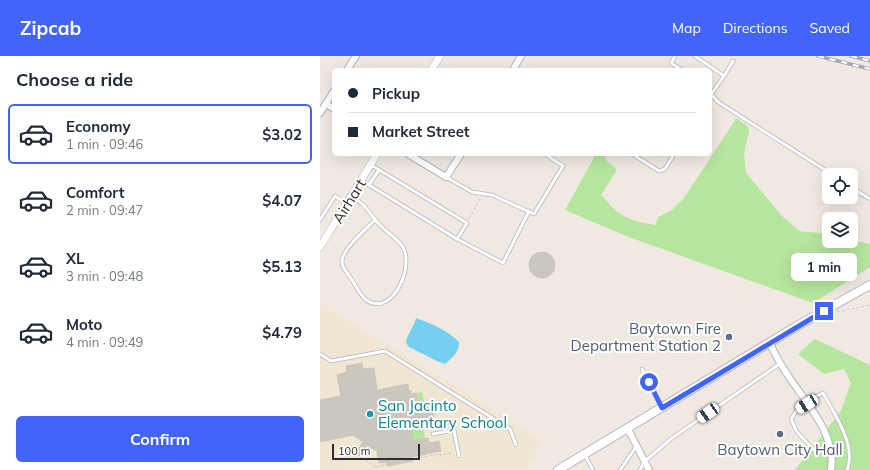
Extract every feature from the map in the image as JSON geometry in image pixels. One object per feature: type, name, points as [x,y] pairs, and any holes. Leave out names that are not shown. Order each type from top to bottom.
[{"type":"main road","points":[[558,470],[870,284]]},
{"type":"street","points":[[348,68],[356,56]]},
{"type":"street","points":[[432,68],[440,56]]},
{"type":"street","points":[[514,68],[521,56]]},
{"type":"street","points":[[320,114],[332,94]]},
{"type":"street","points":[[326,104],[332,108]]},
{"type":"street","name":"Airhart","points":[[321,244],[377,156]]},
{"type":"street","points":[[411,156],[446,177],[460,156]]},
{"type":"street","points":[[770,344],[781,364],[823,428],[830,445],[832,458],[831,470]]},
{"type":"street","points":[[628,429],[649,470]]},
{"type":"lane","points":[[675,56],[671,63],[679,68]]},
{"type":"lane","points":[[695,56],[724,76]]},
{"type":"lane","points":[[712,91],[733,61]]},
{"type":"lane","points":[[712,96],[718,102],[822,168]]},
{"type":"lane","points":[[446,177],[472,192],[492,195],[534,214],[563,166],[548,156]]},
{"type":"lane","points":[[635,156],[659,171],[665,169],[673,156]]},
{"type":"lane","points":[[371,165],[467,223],[457,239]]},
{"type":"lane","points":[[369,185],[379,170]]},
{"type":"lane","points":[[362,180],[457,239],[503,263],[528,212]]},
{"type":"lane","points":[[858,191],[870,199]]},
{"type":"lane","points":[[320,220],[335,196],[347,204]]},
{"type":"lane","points":[[351,196],[364,204],[375,220],[402,247],[406,264],[405,273],[396,293],[385,301],[379,303],[372,303],[364,298],[344,270],[342,263],[342,258],[345,253],[375,220]]},
{"type":"lane","points":[[320,354],[331,361],[385,351],[510,429],[516,445]]},
{"type":"lane","points":[[640,470],[644,462],[672,438],[781,364]]},
{"type":"lane","points":[[642,369],[662,408]]},
{"type":"lane","points":[[830,445],[815,451],[797,432],[791,419],[797,410],[823,393],[846,435],[849,458],[847,470]]},
{"type":"lane","points":[[433,434],[454,430],[459,456]]},
{"type":"lane","points":[[620,470],[636,446]]},
{"type":"lane","points":[[585,455],[594,470]]},
{"type":"path","points":[[467,223],[483,194]]},
{"type":"path","points":[[824,311],[839,312],[870,305]]},
{"type":"path","points":[[344,446],[376,467],[452,453]]},
{"type":"shaded area","points":[[320,303],[541,440],[533,453],[536,455],[533,459],[528,461],[531,469],[320,470]]},
{"type":"green space","points":[[736,119],[738,119],[748,127],[749,132],[744,153],[746,173],[781,215],[799,231],[822,234],[822,248],[858,248],[858,241],[870,244],[870,267],[813,303],[626,236],[565,210],[595,156],[605,156],[606,160],[617,170],[601,195],[622,215],[638,222],[656,225],[658,217],[672,210],[684,198]]},
{"type":"green space","points":[[815,339],[870,365],[870,470],[795,470],[841,411],[851,383],[844,369],[824,374],[798,354]]},
{"type":"green space","points":[[422,392],[425,407],[420,408],[417,393]]},
{"type":"green space","points":[[422,419],[425,439],[413,441],[409,422]]},
{"type":"water","points":[[416,318],[444,331],[459,342],[457,351],[445,364],[409,347],[406,343]]},
{"type":"building","points":[[542,252],[552,255],[555,265],[552,275],[542,278],[532,275],[529,265],[532,255]]},
{"type":"building","name":"San Jacinto Elementary School","points":[[362,363],[363,369],[374,368],[377,390],[408,384],[411,394],[416,393],[420,408],[432,406],[434,419],[409,422],[413,441],[428,438],[429,443],[439,441],[441,451],[412,457],[413,461],[388,466],[387,462],[379,463],[377,451],[367,445],[359,456],[355,453],[363,442],[353,435],[320,442],[320,400],[341,396],[337,375],[347,372],[346,366]]},
{"type":"railway","points":[[818,56],[870,69]]},
{"type":"railway","points":[[851,56],[870,61]]},
{"type":"place","name":"Baytown Fire Department Station 2","points":[[729,337]]},
{"type":"place","name":"San Jacinto Elementary School","points":[[370,414]]},
{"type":"place","name":"Baytown City Hall","points":[[780,434]]},
{"type":"route","points":[[649,382],[662,408],[824,311]]}]
